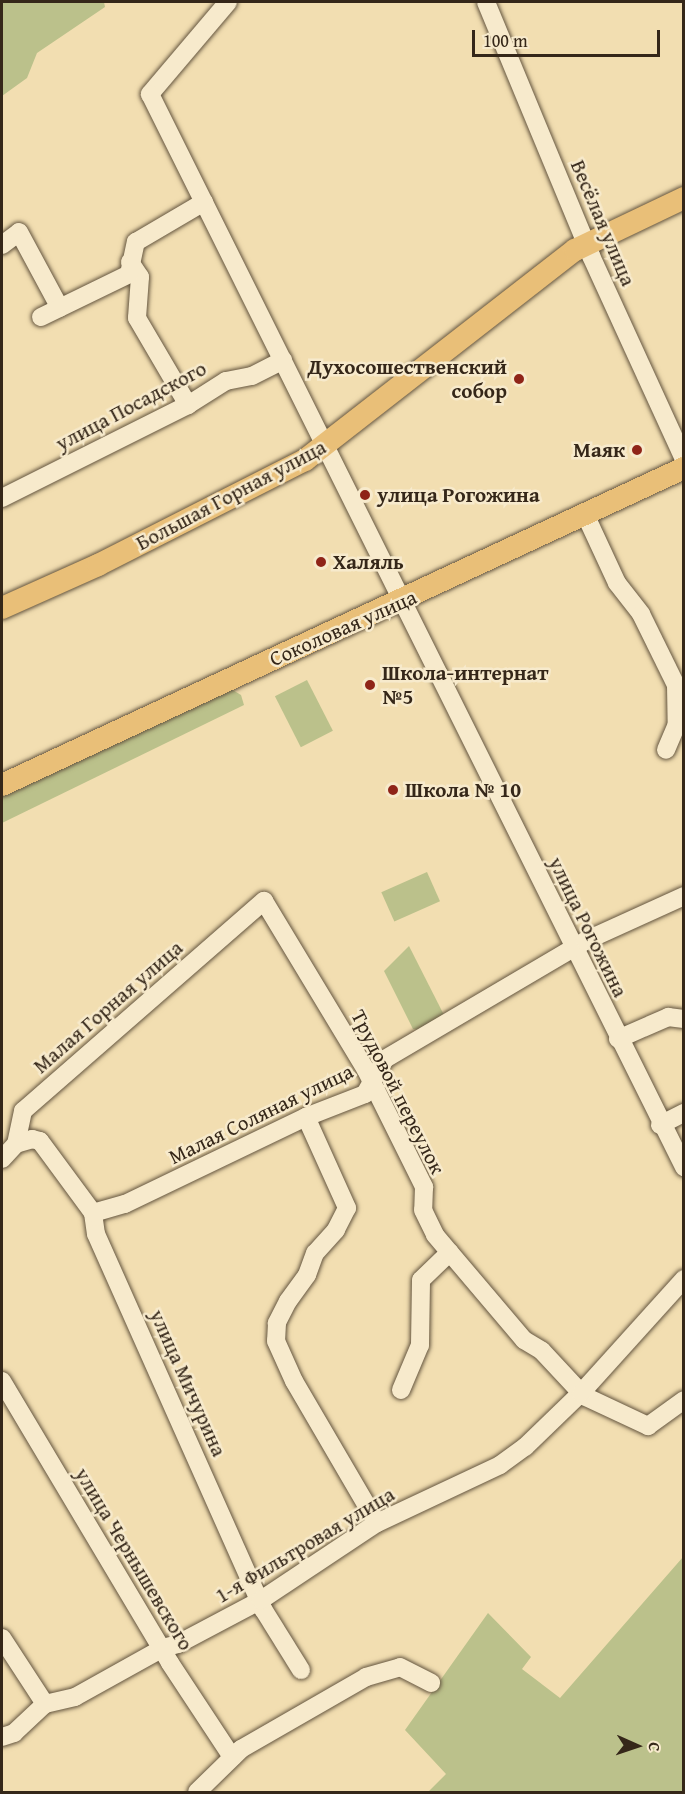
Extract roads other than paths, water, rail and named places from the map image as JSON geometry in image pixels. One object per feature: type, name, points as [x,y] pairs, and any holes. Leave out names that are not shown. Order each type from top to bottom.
[{"type":"main road","name":"Большая Горная улица","points":[[2,608],[98,565],[324,448],[586,243],[684,198]]},
{"type":"main road","name":"Соколовая улица","points":[[2,785],[403,602],[684,468]]},
{"type":"street","name":"улица Рогожина","points":[[228,2],[150,94],[660,1125],[684,1167]]},
{"type":"street","name":"Весёлая улица","points":[[486,2],[586,243],[684,459]]},
{"type":"street","points":[[41,317],[129,274],[136,242],[204,202]]},
{"type":"street","points":[[2,245],[19,232],[60,308]]},
{"type":"street","points":[[130,262],[140,277],[137,318],[188,405]]},
{"type":"street","name":"улица Посадского","points":[[2,498],[188,405],[226,381],[252,376],[283,360]]},
{"type":"street","points":[[585,514],[617,583],[641,614],[676,685],[677,724],[666,750]]},
{"type":"street","name":"Малая Соляная улица","points":[[93,1213],[125,1204],[306,1117],[355,1099],[371,1085],[375,1071],[385,1059],[574,950],[684,896]]},
{"type":"street","name":"Трудовой переулок","points":[[264,901],[371,1085],[424,1187],[427,1222],[524,1340],[542,1351],[581,1394],[612,1412],[648,1426],[684,1400]]},
{"type":"street","name":"Малая Горная улица","points":[[16,1144],[23,1111],[264,901]]},
{"type":"street","points":[[618,1039],[668,1017],[684,1019]]},
{"type":"street","points":[[660,1125],[684,1113]]},
{"type":"street","points":[[306,1117],[347,1208],[336,1230],[315,1253],[307,1275],[288,1301],[277,1323],[276,1341],[294,1381],[377,1523]]},
{"type":"street","name":"улица Мичурина","points":[[16,1144],[32,1138],[40,1141],[93,1213],[96,1234],[261,1600],[301,1670]]},
{"type":"street","points":[[2,1159],[16,1144]]},
{"type":"street","points":[[401,1390],[420,1345],[422,1280],[450,1252]]},
{"type":"street","name":"1-я Фильтровая улица","points":[[2,1737],[14,1733],[45,1704],[75,1697],[163,1648],[261,1600],[377,1523],[500,1465],[525,1447],[581,1394],[684,1279]]},
{"type":"street","name":"улица Чернышевского","points":[[2,1381],[163,1648],[232,1757]]},
{"type":"street","points":[[2,1638],[45,1704]]},
{"type":"street","points":[[197,1792],[232,1757],[322,1699],[387,1669],[409,1669],[430,1683]]},
{"type":"place","name":"Духосошественский собор","points":[[519,379]]},
{"type":"place","name":"Маяк","points":[[637,450]]},
{"type":"place","name":"улица Рогожина","points":[[365,495]]},
{"type":"place","name":"Халяль","points":[[321,562]]},
{"type":"place","name":"Школа-интернат №5","points":[[370,685]]},
{"type":"place","name":"Школа № 10","points":[[393,790]]}]
